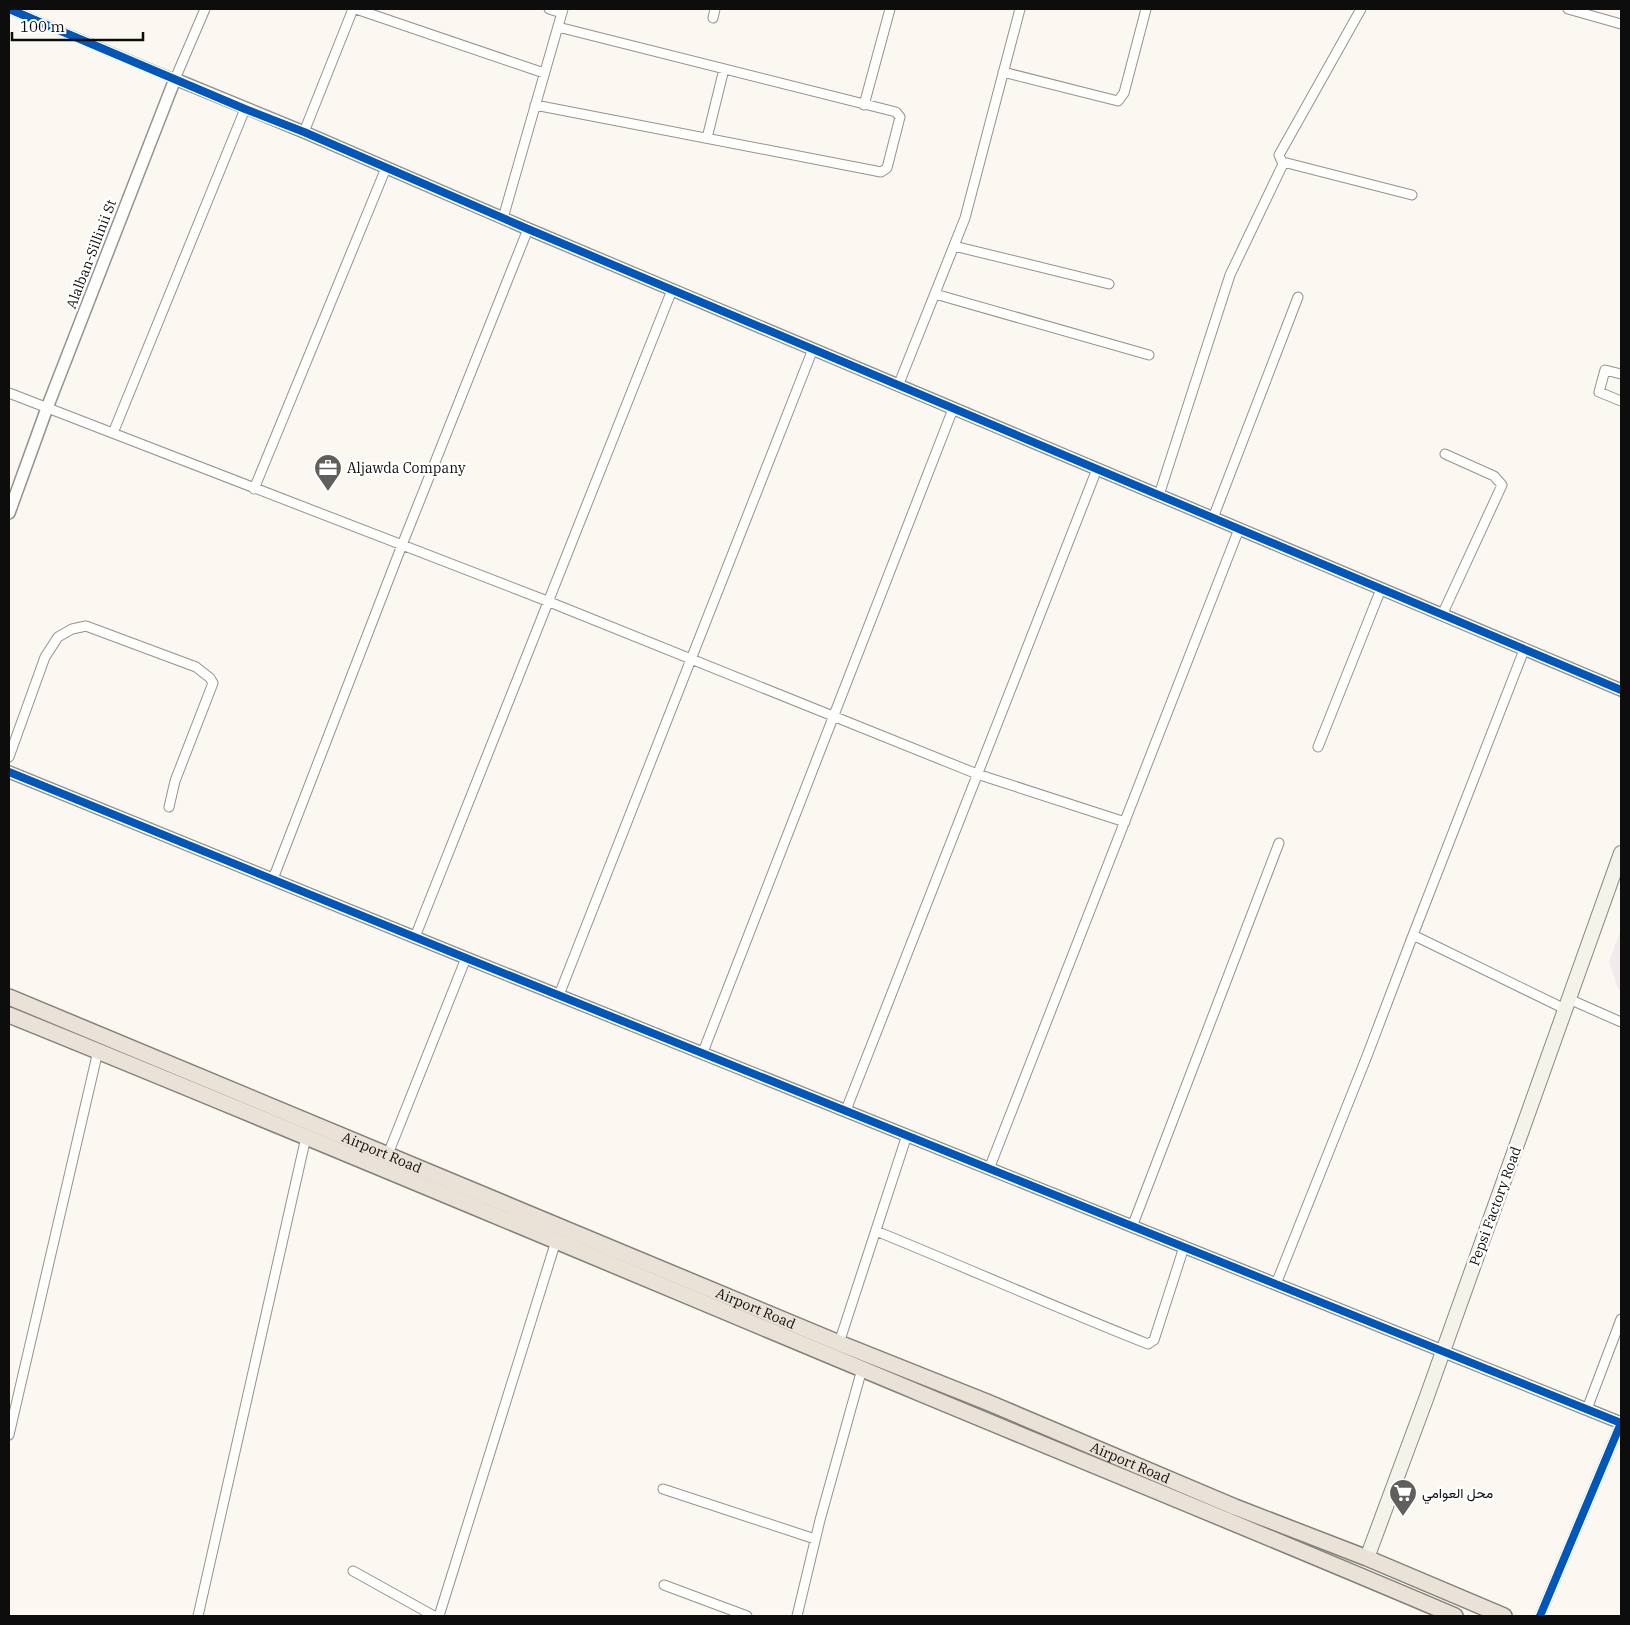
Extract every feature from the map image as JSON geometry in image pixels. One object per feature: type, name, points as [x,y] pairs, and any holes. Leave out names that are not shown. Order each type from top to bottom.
[{"type":"highway","name":"Airport Road","points":[[9,997],[388,1154],[556,1242],[1455,1616]]},
{"type":"highway","name":"Airport Road","points":[[9,1015],[306,1137],[476,1200],[987,1402],[1217,1500],[1367,1558],[1504,1616]]},
{"type":"highway","points":[[983,1420],[987,1402]]},
{"type":"main road","name":"Pepsi Factory Road","points":[[1367,1558],[1443,1352],[1621,853]]},
{"type":"street","points":[[9,9],[1621,690]]},
{"type":"street","name":"Alalban-Sillinii St","points":[[9,513],[47,408],[174,79],[205,9]]},
{"type":"street","points":[[304,132],[355,9],[544,73]]},
{"type":"street","points":[[503,218],[562,11],[549,9]]},
{"type":"street","points":[[864,105],[890,9]]},
{"type":"street","points":[[898,386],[965,218],[1020,9]]},
{"type":"street","points":[[1003,72],[1118,101],[1124,93],[1146,9]]},
{"type":"street","points":[[1159,495],[1230,275],[1283,164],[1279,155],[1361,9]]},
{"type":"street","points":[[1568,9],[1621,24]]},
{"type":"street","points":[[536,105],[883,171],[887,168],[900,117],[900,114],[896,112],[558,27]]},
{"type":"street","points":[[707,138],[724,69]]},
{"type":"street","points":[[113,433],[245,109]]},
{"type":"street","points":[[1283,164],[1287,163],[1412,195]]},
{"type":"street","points":[[254,489],[386,168]]},
{"type":"street","points":[[272,879],[528,229]]},
{"type":"street","points":[[954,246],[1110,284]]},
{"type":"street","points":[[416,937],[547,601],[672,290]]},
{"type":"street","points":[[935,294],[1149,356]]},
{"type":"street","points":[[1213,518],[1298,297]]},
{"type":"street","points":[[559,995],[813,350]]},
{"type":"street","points":[[1621,374],[1605,370],[1599,392],[1621,401]]},
{"type":"street","points":[[9,392],[254,489],[547,601],[977,774],[1125,822]]},
{"type":"street","points":[[703,1052],[953,409]]},
{"type":"street","points":[[1442,615],[1502,485],[1494,476],[1445,454]]},
{"type":"street","points":[[846,1110],[1097,469]]},
{"type":"street","points":[[989,1169],[1239,529]]},
{"type":"street","points":[[1318,748],[1381,589]]},
{"type":"street","points":[[9,757],[45,657],[58,637],[72,629],[86,626],[196,667],[210,678],[213,683],[175,781],[168,807]]},
{"type":"street","points":[[1276,1284],[1367,1056],[1412,935],[1524,650]]},
{"type":"street","points":[[9,772],[1621,1423],[1540,1616]]},
{"type":"street","points":[[1132,1227],[1279,843]]},
{"type":"street","points":[[1412,935],[1567,1004],[1621,1022]]},
{"type":"street","points":[[388,1154],[466,958]]},
{"type":"street","points":[[9,1435],[98,1051]]},
{"type":"street","points":[[839,1343],[907,1135]]},
{"type":"street","points":[[198,1616],[306,1137]]},
{"type":"street","points":[[876,1231],[956,1263],[1071,1314],[1148,1344],[1154,1340],[1184,1247]]},
{"type":"street","points":[[439,1616],[556,1242]]},
{"type":"street","points":[[1587,1409],[1621,1319]]},
{"type":"street","points":[[797,1616],[815,1540],[862,1369]]},
{"type":"street","points":[[663,1489],[815,1540]]},
{"type":"street","points":[[353,1571],[434,1616]]},
{"type":"street","points":[[664,1585],[747,1616]]},
{"type":"shaded area","points":[[1621,929],[1621,991],[1618,989],[1609,962]]},
{"type":"cycle path","points":[[9,9],[1621,690]]},
{"type":"cycle path","points":[[9,772],[1621,1423],[1540,1616]]},
{"type":"place","name":"Aljawda Company","points":[[328,492]]},
{"type":"place","name":"محل العوامي","points":[[1403,1517]]}]
